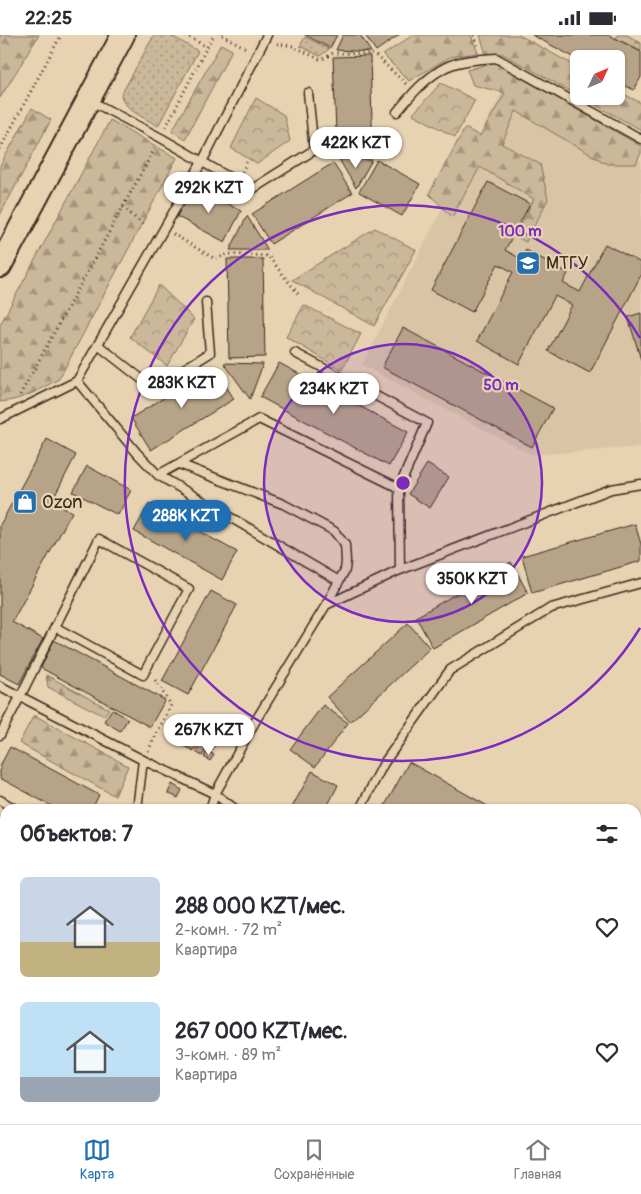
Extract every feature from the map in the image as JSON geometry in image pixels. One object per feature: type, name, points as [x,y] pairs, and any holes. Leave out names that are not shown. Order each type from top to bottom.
[{"type":"main road","points":[[0,266],[123,35]]},
{"type":"lane","points":[[0,419],[77,381],[202,162],[265,38]]},
{"type":"lane","points":[[396,112],[424,82],[446,67],[474,59],[496,58],[641,139]]},
{"type":"lane","points":[[89,100],[251,190],[314,150],[308,93]]},
{"type":"lane","points":[[98,345],[153,388],[210,353],[206,302]]},
{"type":"lane","points":[[295,353],[427,423],[399,488],[400,570]]},
{"type":"lane","points":[[77,381],[137,453],[158,475],[339,581]]},
{"type":"lane","points":[[158,475],[259,419],[399,488]]},
{"type":"lane","points":[[179,464],[282,505],[334,531],[345,545],[345,570],[326,605],[256,720],[214,794],[211,804]]},
{"type":"lane","points":[[326,605],[400,570],[611,489],[641,484]]},
{"type":"lane","points":[[0,735],[99,539],[189,589],[143,675],[55,627]]},
{"type":"lane","points":[[363,804],[384,763],[450,670],[551,608],[641,583]]},
{"type":"lane","points":[[0,686],[143,760],[214,794],[228,804]]},
{"type":"lane","points":[[138,804],[143,760]]},
{"type":"path","points":[[0,149],[60,35]]},
{"type":"path","points":[[185,35],[207,47]]},
{"type":"path","points":[[16,402],[123,207],[214,35]]},
{"type":"path","points":[[222,35],[257,55]]},
{"type":"path","points":[[265,38],[321,60],[333,53],[374,55],[414,92]]},
{"type":"path","points":[[123,207],[142,224]]},
{"type":"path","points":[[164,229],[215,259],[230,254],[268,256],[298,295]]},
{"type":"path","points":[[143,760],[171,705],[147,667]]},
{"type":"shaded area","name":"МТГУ","points":[[506,84],[641,161],[641,447],[532,455],[362,365]]},
{"type":"green space","points":[[0,35],[39,35],[0,98]]},
{"type":"green space","points":[[154,35],[170,35],[198,51],[158,126],[131,110],[123,101],[121,95]]},
{"type":"green space","points":[[413,35],[471,35],[478,53],[450,57],[409,81],[383,55]]},
{"type":"green space","points":[[480,35],[519,35],[570,63],[570,91],[503,54],[486,54]]},
{"type":"green space","points":[[618,35],[627,35],[641,43],[641,51],[616,38]]},
{"type":"green space","points":[[305,37],[329,49],[320,56],[300,46]]},
{"type":"green space","points":[[221,44],[232,50],[185,139],[172,131]]},
{"type":"green space","points":[[494,62],[641,146],[641,153],[636,164],[607,164],[516,111],[502,144],[540,164],[548,199],[526,242],[515,236],[534,199],[480,167],[452,217],[429,194],[465,128],[480,136],[505,93],[473,85],[467,70]]},
{"type":"green space","points":[[441,83],[475,100],[455,137],[413,114]]},
{"type":"green space","points":[[625,95],[641,103],[641,130],[595,105],[625,105]]},
{"type":"green space","points":[[256,98],[284,115],[290,141],[257,164],[231,148]]},
{"type":"green space","points":[[32,108],[51,120],[0,215],[0,166]]},
{"type":"green space","points":[[110,120],[177,158],[59,379],[24,397],[0,402],[0,325]]},
{"type":"green space","points":[[375,228],[416,250],[374,326],[292,280]]},
{"type":"green space","points":[[159,285],[194,319],[167,366],[130,337]]},
{"type":"green space","points":[[304,305],[361,334],[342,370],[286,337]]},
{"type":"green space","points":[[46,675],[109,709],[104,716],[48,687]]},
{"type":"green space","points":[[34,715],[128,766],[115,796],[19,743]]},
{"type":"building","points":[[305,35],[337,35],[330,48]]},
{"type":"building","points":[[343,35],[360,35],[371,52],[336,50]]},
{"type":"building","points":[[365,35],[399,35],[376,51]]},
{"type":"building","points":[[532,35],[609,35],[641,52],[641,77],[634,90],[625,86],[625,50],[570,50],[570,55]]},
{"type":"building","points":[[370,56],[373,155],[337,156],[333,57]]},
{"type":"building","points":[[339,159],[372,160],[356,188],[343,166]]},
{"type":"building","points":[[377,160],[420,184],[402,216],[359,192]]},
{"type":"building","points":[[333,163],[352,193],[271,244],[252,214]]},
{"type":"building","points":[[488,182],[530,204],[505,250],[521,259],[526,250],[568,273],[563,283],[580,292],[605,244],[641,263],[641,275],[590,373],[548,351],[572,305],[555,296],[519,364],[477,341],[513,272],[498,264],[472,312],[431,290]]},
{"type":"building","points":[[193,186],[241,211],[225,242],[176,216]]},
{"type":"building","points":[[247,216],[268,250],[230,250]]},
{"type":"building","points":[[227,259],[263,259],[265,357],[229,358]]},
{"type":"building","points":[[641,313],[641,360],[628,317]]},
{"type":"building","points":[[403,328],[553,408],[532,447],[382,367]]},
{"type":"building","points":[[224,363],[263,364],[250,399]]},
{"type":"building","points":[[279,363],[408,432],[389,466],[260,397]]},
{"type":"building","points":[[214,367],[234,399],[151,450],[131,418]]},
{"type":"building","points":[[47,439],[76,455],[52,501],[72,512],[12,622],[43,639],[19,684],[0,674],[0,525]]},
{"type":"building","points":[[427,464],[449,477],[430,508],[408,494]]},
{"type":"building","points":[[87,466],[131,490],[118,515],[73,492]]},
{"type":"building","points":[[149,504],[237,552],[222,580],[134,531]]},
{"type":"building","points":[[635,524],[641,544],[641,561],[532,593],[522,556]]},
{"type":"building","points":[[511,562],[528,593],[433,648],[416,617]]},
{"type":"building","points":[[211,591],[237,605],[188,695],[162,681]]},
{"type":"building","points":[[408,623],[430,648],[350,722],[327,697]]},
{"type":"building","points":[[54,640],[165,700],[150,727],[41,668]]},
{"type":"building","points":[[323,705],[348,723],[315,767],[290,749]]},
{"type":"building","points":[[112,709],[128,719],[120,731],[104,721]]},
{"type":"building","points":[[185,717],[206,728],[194,751],[173,740]]},
{"type":"building","points":[[208,729],[220,735],[212,750],[207,747],[202,756],[196,752]]},
{"type":"building","points":[[10,747],[99,795],[94,804],[48,804],[0,778],[0,766]]},
{"type":"building","points":[[207,751],[214,755],[210,761],[204,757]]},
{"type":"building","points":[[409,762],[484,804],[386,804]]},
{"type":"building","points":[[312,771],[338,785],[328,804],[294,804]]},
{"type":"building","points":[[172,784],[182,790],[178,798],[168,793]]},
{"type":"place","name":"МТГУ","points":[[528,263]]},
{"type":"place","name":"Ozon","points":[[25,502]]}]
